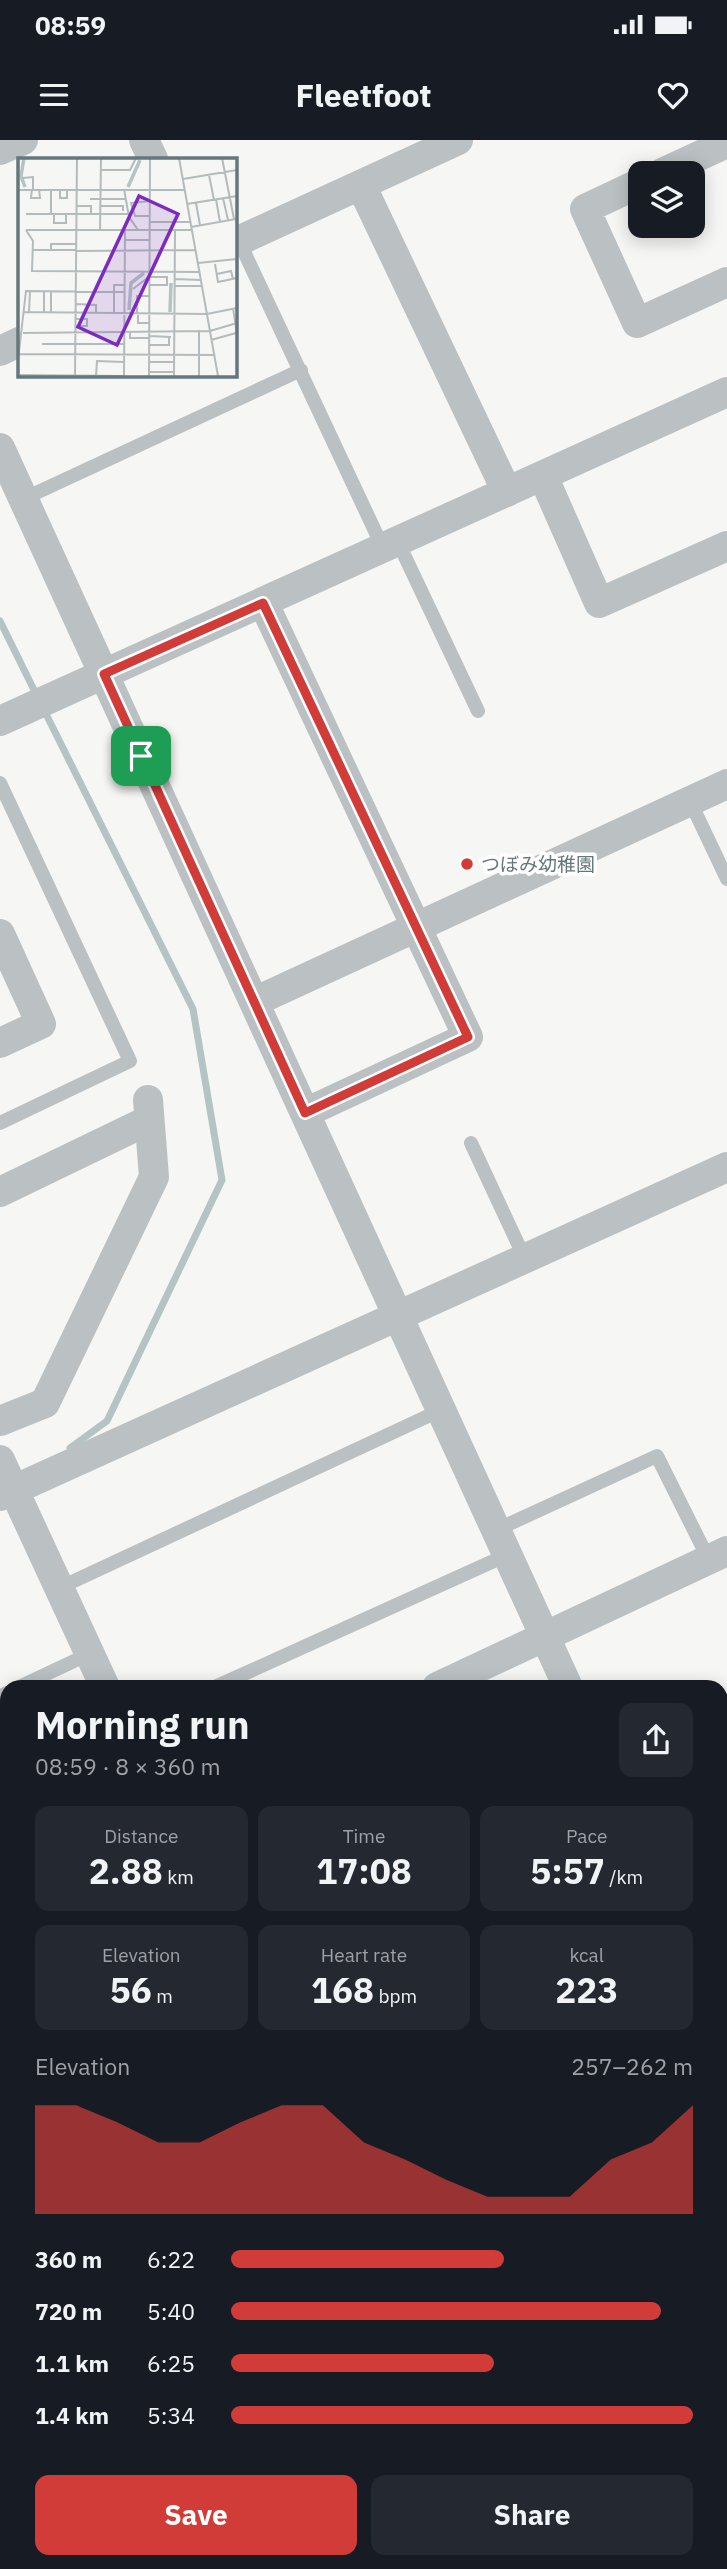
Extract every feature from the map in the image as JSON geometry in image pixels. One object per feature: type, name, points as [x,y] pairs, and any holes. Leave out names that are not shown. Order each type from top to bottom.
[{"type":"street","points":[[0,150],[23,140]]},
{"type":"street","points":[[144,140],[153,158]]},
{"type":"street","points":[[237,242],[457,140]]},
{"type":"street","points":[[688,161],[727,143]]},
{"type":"street","points":[[361,185],[507,492]]},
{"type":"street","points":[[628,189],[585,209],[637,323],[727,282]]},
{"type":"street","points":[[0,351],[18,342]]},
{"type":"street","points":[[0,721],[727,392]]},
{"type":"street","points":[[0,448],[565,1680]]},
{"type":"street","points":[[543,476],[599,603],[727,547]]},
{"type":"street","points":[[263,603],[468,1037],[305,1113]]},
{"type":"street","points":[[254,1002],[727,784]]},
{"type":"street","points":[[0,934],[41,1024],[0,1043]]},
{"type":"street","points":[[0,1192],[148,1110],[155,1177],[45,1403],[0,1421]]},
{"type":"street","points":[[102,1680],[7,1480],[399,1317],[727,1167]]},
{"type":"street","points":[[452,1680],[718,1555]]},
{"type":"lane","points":[[237,242],[390,545],[478,710]]},
{"type":"lane","points":[[23,499],[301,370]]},
{"type":"lane","points":[[0,783],[130,1061],[0,1124]]},
{"type":"lane","points":[[690,801],[727,879]]},
{"type":"lane","points":[[471,1143],[525,1259]]},
{"type":"lane","points":[[59,1588],[441,1410]]},
{"type":"lane","points":[[229,1680],[501,1542],[657,1456],[718,1555]]},
{"type":"lane","points":[[34,1680],[89,1654]]},
{"type":"waterway","points":[[0,621],[37,696]]},
{"type":"waterway","points":[[44,710],[193,1009],[222,1180],[107,1421],[70,1448]]},
{"type":"place","name":"つぼみ幼稚園","points":[[467,864]]},
{"type":"route","points":[[263,603],[468,1037],[305,1113],[141,756],[104,674],[263,603]]}]
